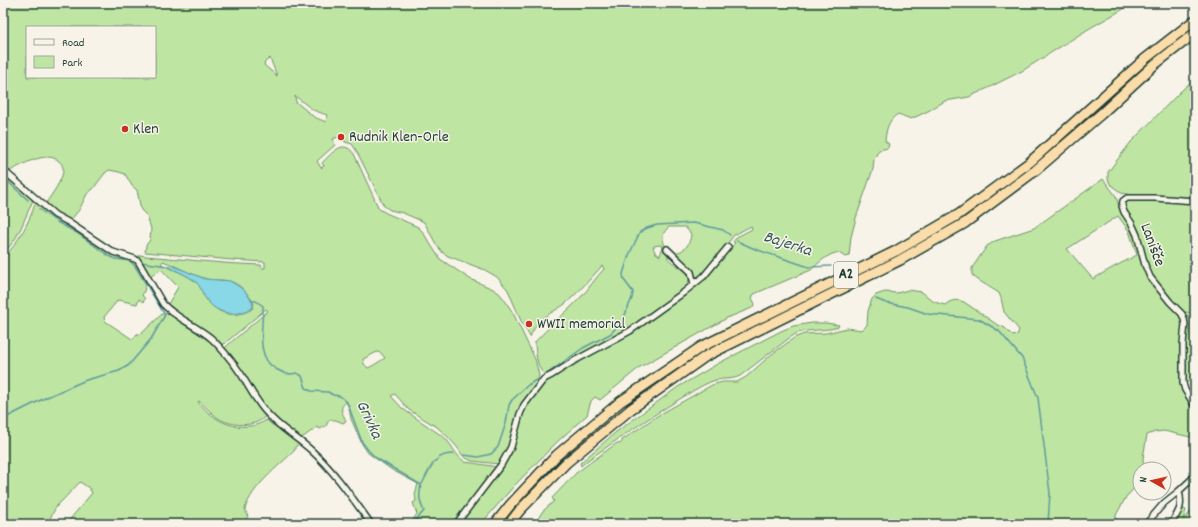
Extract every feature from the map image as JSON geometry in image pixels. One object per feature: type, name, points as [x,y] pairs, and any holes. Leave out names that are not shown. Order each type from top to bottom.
[{"type":"highway","name":"A2","points":[[496,524],[511,504],[558,454],[620,402],[701,347],[896,252],[958,214],[1030,162],[1145,59],[1195,20]]},
{"type":"highway","name":"A2","points":[[509,524],[520,510],[566,463],[631,409],[706,356],[900,260],[965,223],[1036,170],[1101,114],[1154,64],[1195,34]]},
{"type":"street","points":[[3,170],[55,214],[113,252],[138,261],[163,304],[177,316],[210,338],[224,352],[239,372],[261,408],[277,424],[298,438],[313,452],[346,491],[371,524]]},
{"type":"street","name":"Lanišče","points":[[1195,201],[1132,197],[1123,201],[1122,206],[1137,235],[1145,265],[1150,277],[1170,302],[1182,314],[1184,319],[1185,324],[1182,344],[1183,383],[1185,390],[1195,406]]},
{"type":"street","points":[[456,524],[501,465],[512,446],[520,414],[524,405],[544,379],[630,331],[683,293],[704,276],[728,247]]},
{"type":"street","points":[[667,249],[691,272],[694,284]]},
{"type":"street","points":[[1146,524],[1164,502],[1179,491],[1195,476]]},
{"type":"street","points":[[1171,524],[1181,504],[1179,491]]},
{"type":"green space","points":[[3,3],[1134,3],[1090,28],[1022,71],[969,97],[945,101],[911,119],[898,114],[895,116],[890,122],[886,133],[885,141],[889,144],[888,148],[879,150],[874,159],[873,169],[851,237],[849,256],[845,257],[839,253],[832,254],[811,270],[754,294],[752,298],[755,304],[752,308],[727,318],[640,367],[600,400],[595,397],[591,401],[587,415],[556,443],[514,486],[481,524],[459,524],[505,463],[514,446],[523,413],[528,402],[544,384],[571,365],[642,325],[694,286],[707,279],[713,268],[720,262],[719,258],[734,245],[735,243],[733,242],[737,237],[752,229],[751,226],[734,235],[710,267],[700,277],[694,276],[677,258],[676,253],[687,246],[690,241],[691,234],[685,227],[669,227],[663,237],[664,244],[671,255],[667,257],[687,273],[689,277],[685,289],[641,322],[551,375],[544,374],[538,364],[535,342],[583,295],[604,269],[603,267],[602,266],[565,304],[541,320],[533,330],[530,337],[521,321],[508,290],[497,277],[485,270],[443,253],[436,244],[424,222],[403,213],[390,210],[384,206],[352,144],[345,142],[343,135],[333,139],[335,145],[317,161],[321,168],[324,166],[322,163],[338,149],[346,147],[350,149],[354,154],[379,209],[418,227],[440,259],[470,279],[499,293],[513,313],[535,359],[539,375],[533,390],[520,407],[510,444],[499,464],[472,461],[466,458],[448,437],[437,427],[409,410],[395,394],[391,396],[403,409],[445,438],[459,457],[465,462],[492,466],[496,468],[454,524],[410,524],[417,514],[413,503],[416,501],[415,494],[418,484],[392,470],[368,453],[362,444],[351,419],[346,402],[342,409],[346,421],[343,423],[336,420],[329,420],[326,426],[320,429],[317,427],[302,438],[276,420],[248,386],[224,349],[268,311],[266,309],[221,345],[169,307],[168,304],[178,287],[161,269],[150,277],[137,257],[141,255],[217,263],[261,265],[262,268],[265,268],[265,262],[145,252],[146,245],[150,240],[151,229],[147,216],[141,210],[137,190],[132,186],[125,174],[119,172],[109,170],[105,173],[93,189],[87,194],[79,210],[70,221],[57,214],[46,203],[62,176],[63,168],[59,161],[48,157],[41,158],[27,162],[10,171],[3,168]],"holes":[[[270,58],[277,76],[264,65]],[[295,96],[313,110],[327,115],[326,122],[314,117],[296,102]],[[654,246],[663,246],[660,256],[653,248]],[[163,261],[210,280],[226,280],[233,282],[249,296],[254,304],[252,309],[238,314],[219,311],[204,296],[197,283],[161,264]],[[377,352],[381,353],[385,358],[368,368],[364,364],[363,359]]]},
{"type":"green space","points":[[1195,78],[1195,199],[1140,196],[1121,193],[1110,184],[1108,172],[1131,142]]},
{"type":"green space","points":[[3,172],[33,197],[33,200],[14,241],[3,254]]},
{"type":"green space","points":[[1103,179],[1116,196],[1120,209],[1133,227],[1146,271],[1184,324],[1182,379],[1195,408],[1195,438],[1164,431],[1147,435],[1143,461],[1132,461],[1132,491],[1126,497],[1116,515],[1116,524],[535,524],[542,512],[554,501],[552,498],[576,473],[617,443],[620,444],[622,440],[657,416],[712,385],[722,382],[737,382],[746,377],[772,354],[794,338],[804,334],[826,333],[847,328],[862,330],[867,325],[868,311],[872,299],[876,295],[885,292],[897,293],[908,290],[922,292],[934,302],[945,305],[954,300],[961,301],[996,324],[1005,328],[1013,336],[1017,335],[1019,330],[1004,312],[999,293],[972,275],[972,268],[987,246],[995,241],[1034,228]],"holes":[[[1118,216],[1129,231],[1137,255],[1093,279],[1067,249]]]},
{"type":"green space","points":[[1129,200],[1195,202],[1195,313],[1182,312],[1177,308],[1155,280],[1150,271],[1140,239],[1124,206]]},
{"type":"green space","points":[[37,202],[112,254],[128,258],[133,261],[138,265],[148,281],[142,295],[145,299],[143,302],[139,299],[137,304],[118,300],[104,317],[105,321],[132,339],[137,334],[141,334],[162,314],[170,313],[202,334],[224,354],[239,374],[265,417],[260,421],[242,425],[229,423],[218,418],[199,401],[198,402],[208,412],[220,421],[234,426],[254,425],[267,420],[300,443],[295,447],[295,450],[266,477],[253,492],[245,509],[248,517],[241,524],[66,524],[92,493],[89,488],[80,482],[56,507],[47,524],[3,524],[3,259],[22,233]]},
{"type":"green space","points":[[1187,315],[1195,316],[1195,381],[1185,382],[1185,317]]},
{"type":"green space","points":[[812,323],[839,325],[838,327],[830,329],[797,333],[740,376],[714,381],[697,389],[642,423],[581,466],[580,463],[616,432],[678,387],[719,363],[781,331],[793,326]]},
{"type":"green space","points":[[1195,507],[1195,524],[1172,524],[1181,508],[1186,510],[1183,520]]},
{"type":"water","points":[[171,265],[205,279],[230,281],[244,290],[252,301],[253,307],[239,313],[228,313],[218,310],[209,303],[200,287],[194,280],[167,266]]},
{"type":"waterway","points":[[3,177],[28,200]]},
{"type":"waterway","points":[[3,418],[86,380],[119,371],[129,365],[151,339],[165,315],[135,266],[130,261],[116,259],[109,256],[77,233],[57,222],[39,209]]},
{"type":"waterway","name":"Bajerka","points":[[545,375],[583,348],[610,334],[622,322],[633,292],[624,280],[623,274],[629,255],[640,232],[657,225],[694,223],[723,230],[730,235]]},
{"type":"waterway","name":"Bajerka","points":[[737,241],[755,249],[809,267],[831,266]]},
{"type":"waterway","points":[[141,262],[167,266]]},
{"type":"waterway","points":[[876,299],[928,314],[979,319],[999,331],[1022,358],[1038,398],[1050,493],[1048,524]]},
{"type":"waterway","name":"Grivka","points":[[252,301],[256,301],[263,306],[262,341],[265,357],[269,364],[284,373],[297,373],[302,376],[306,388],[311,391],[328,392],[333,395],[340,396],[347,402],[362,442],[368,450],[376,458],[421,485],[420,498],[424,511],[412,524]]},
{"type":"waterway","name":"Bajerka","points":[[464,455],[478,457],[491,454],[498,447],[506,423],[509,405],[512,400],[528,385],[536,380]]},
{"type":"waterway","name":"Bajerka","points":[[422,484],[430,468],[437,459],[447,454],[454,454]]},
{"type":"place","name":"Klen","points":[[125,129]]},
{"type":"place","name":"Rudnik Klen-Orle","points":[[341,137]]},
{"type":"place","name":"WWII memorial","points":[[529,324]]}]
